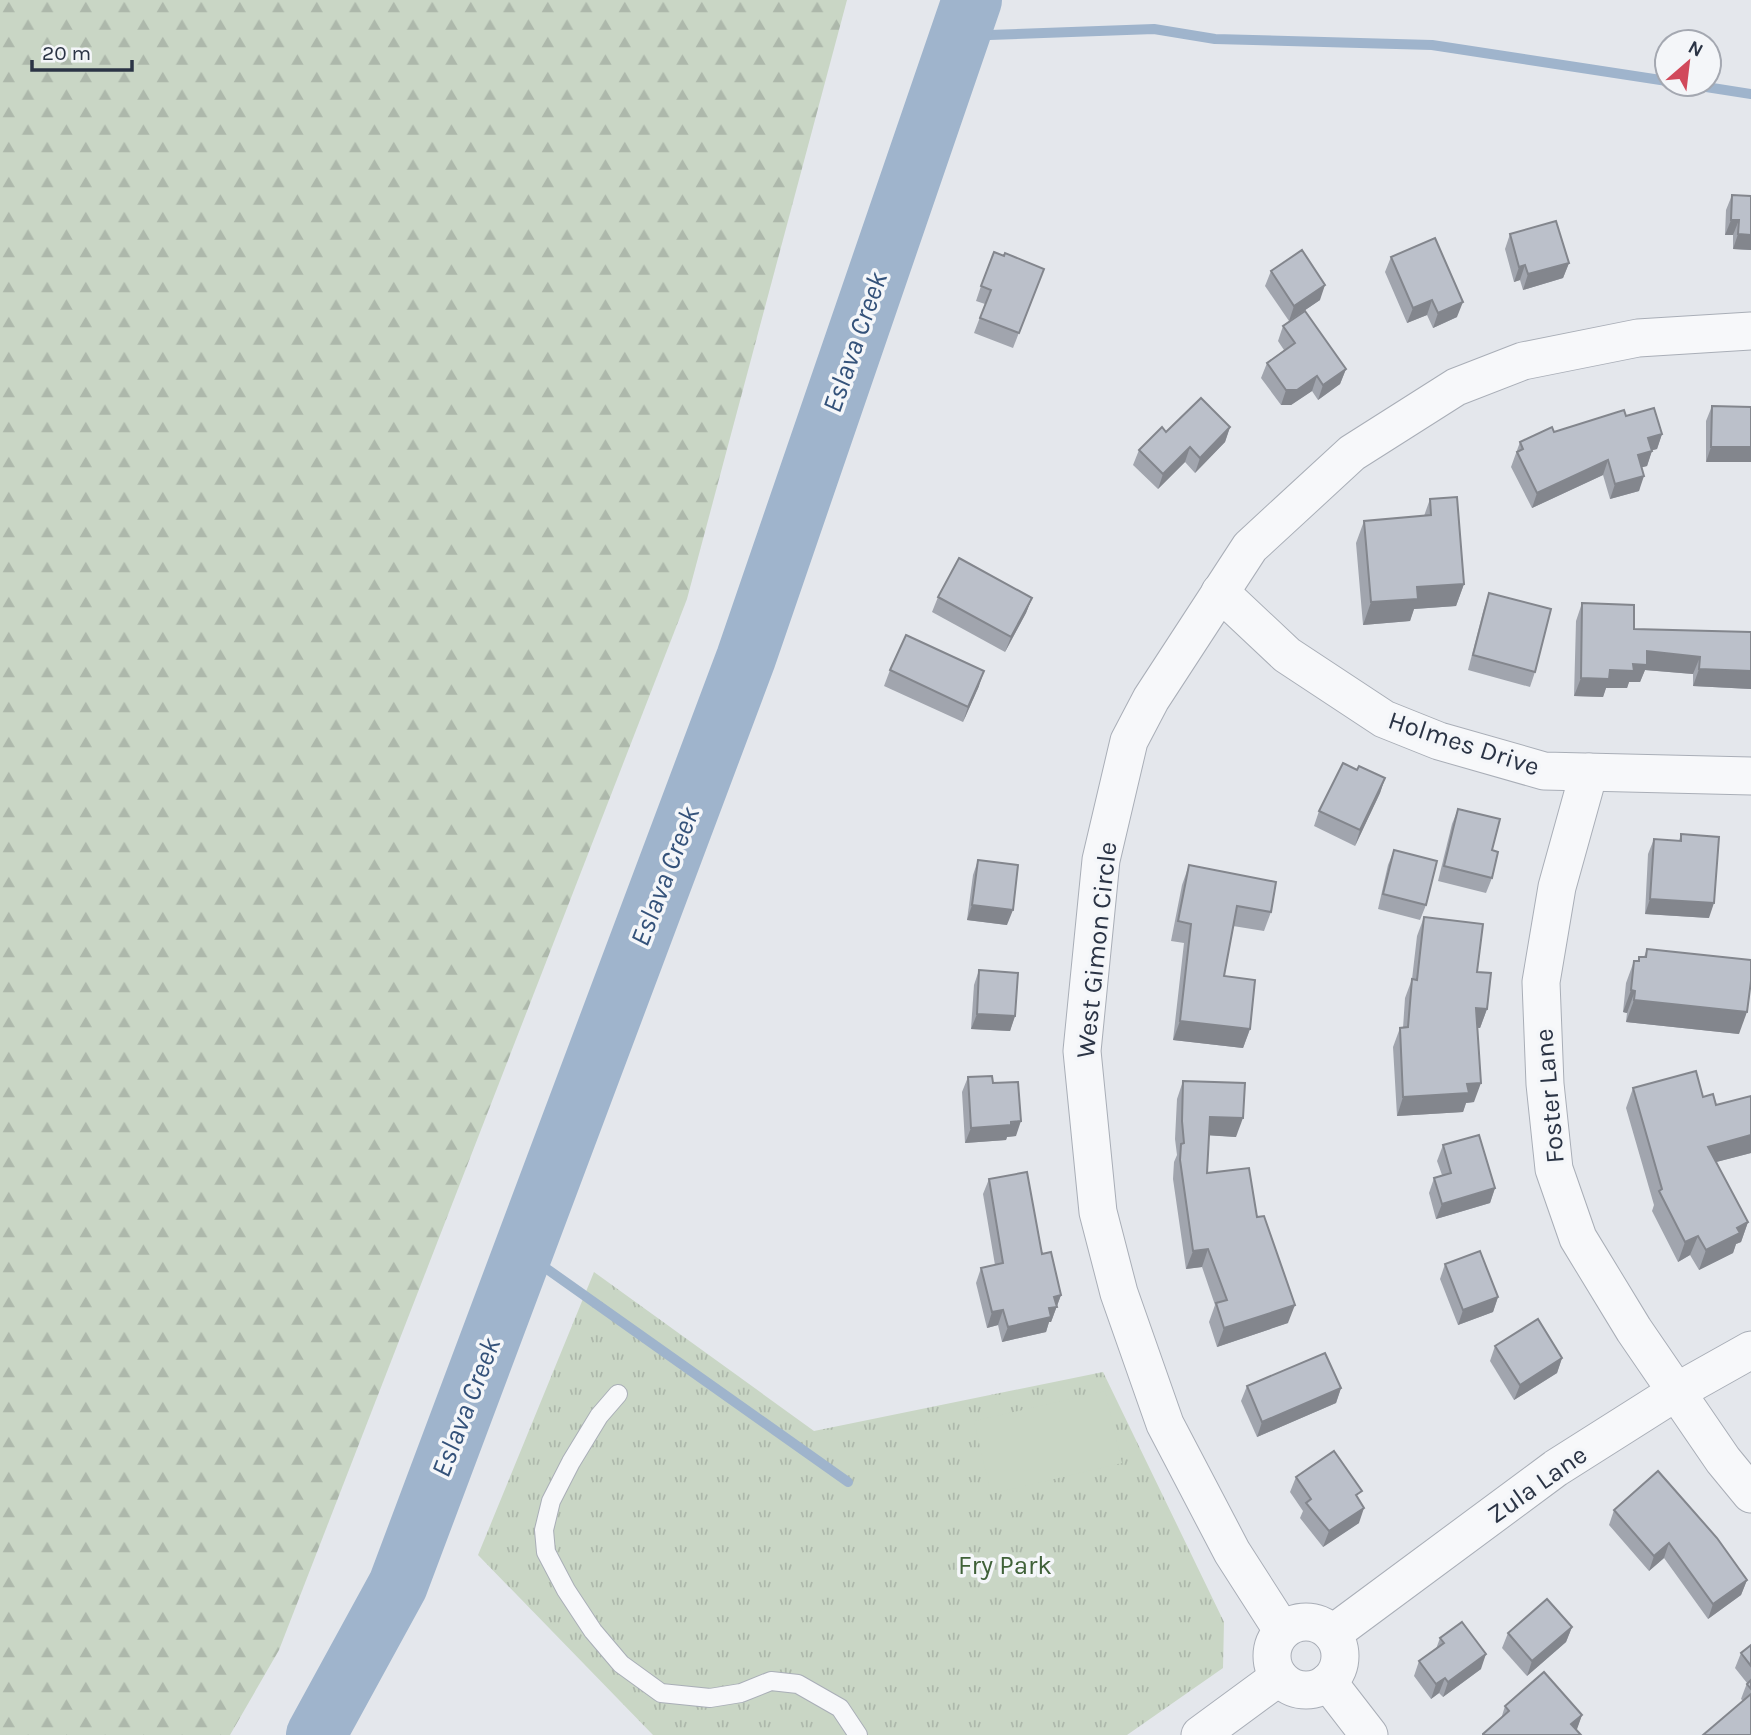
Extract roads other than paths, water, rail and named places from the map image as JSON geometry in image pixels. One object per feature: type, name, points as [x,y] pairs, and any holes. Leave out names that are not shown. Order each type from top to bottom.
[{"type":"street","name":"West Gimon Circle","points":[[1282,1630],[1232,1552],[1165,1424],[1119,1293],[1098,1212],[1082,1051],[1101,860],[1129,741],[1151,699],[1250,547],[1352,453],[1456,387],[1523,361],[1639,338],[1751,331]]},
{"type":"street","name":"Holmes Drive","points":[[1220,592],[1287,655],[1384,719],[1439,741],[1544,771],[1751,776]]},
{"type":"street","name":"Foster Lane","points":[[1589,772],[1557,887],[1541,982],[1545,1084],[1554,1169],[1578,1238],[1634,1331],[1723,1460],[1751,1494]]},
{"type":"street","name":"Zula Lane","points":[[1332,1634],[1556,1468],[1676,1392],[1751,1350]]},
{"type":"street","points":[[1305,1621],[1316,1623],[1332,1634],[1340,1649],[1340,1661],[1337,1671],[1328,1682],[1311,1690],[1301,1690],[1290,1687],[1279,1677],[1272,1662],[1272,1650],[1275,1639],[1282,1630],[1305,1621]]},
{"type":"street","points":[[1200,1735],[1279,1677]]},
{"type":"street","points":[[1328,1682],[1369,1735]]},
{"type":"lane","points":[[618,1394],[600,1416],[571,1462],[551,1501],[544,1530],[546,1552],[566,1590],[593,1631],[621,1664],[661,1693],[710,1698],[741,1693],[771,1681],[798,1684],[840,1708],[858,1735]]},
{"type":"waterway","name":"Eslava Creek","points":[[316,1735],[398,1585],[746,658],[972,0]]},
{"type":"waterway","points":[[961,36],[1154,29],[1215,39],[1432,45],[1653,79]]},
{"type":"waterway","points":[[1723,90],[1751,94]]},
{"type":"waterway","points":[[523,1252],[848,1482]]},
{"type":"park label","name":"Fry Park","points":[[1005,1565]]}]
